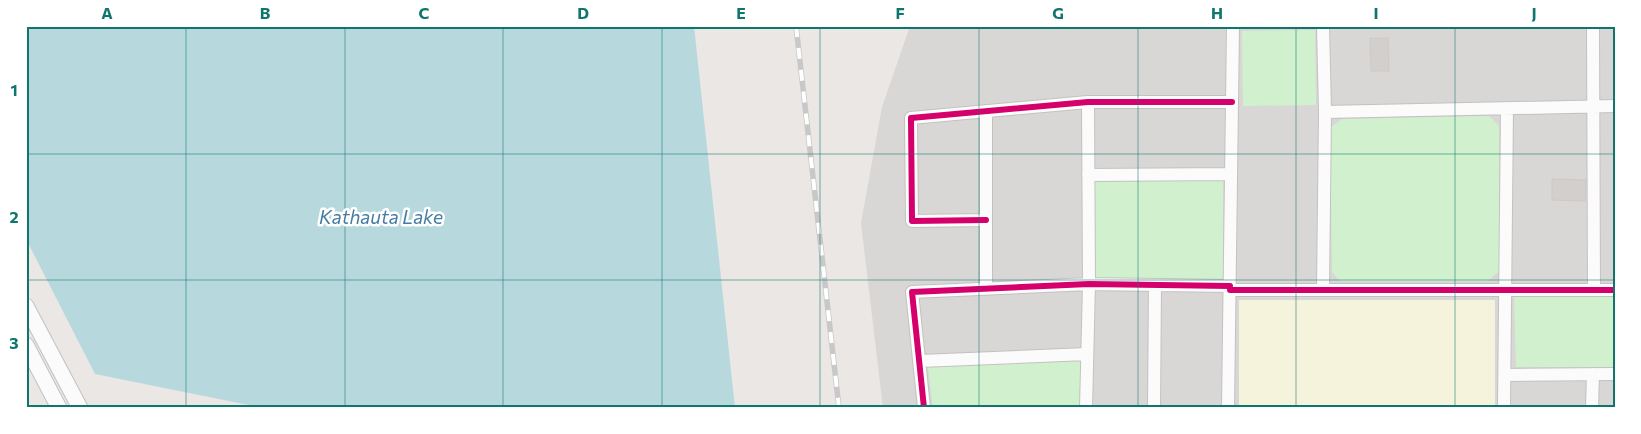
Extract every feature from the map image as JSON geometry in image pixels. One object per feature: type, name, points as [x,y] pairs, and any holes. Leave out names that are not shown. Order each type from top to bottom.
[{"type":"street","points":[[1228,408],[1233,26]]},
{"type":"street","points":[[1323,26],[1323,290]]},
{"type":"street","points":[[1593,26],[1594,290]]},
{"type":"street","points":[[986,220],[912,221],[911,118],[1088,102],[1232,102]]},
{"type":"street","points":[[1086,408],[1089,284],[1088,102]]},
{"type":"street","points":[[1324,112],[1615,106]]},
{"type":"street","points":[[1504,408],[1507,108]]},
{"type":"street","points":[[986,111],[986,288]]},
{"type":"street","points":[[1088,175],[1231,174]]},
{"type":"street","points":[[924,408],[912,292],[1089,284],[1323,290],[1615,290]]},
{"type":"street","points":[[1154,408],[1155,285]]},
{"type":"street","points":[[26,306],[80,408]]},
{"type":"street","points":[[26,345],[59,408]]},
{"type":"street","points":[[920,361],[1087,354]]},
{"type":"street","points":[[1592,408],[1593,374]]},
{"type":"street","points":[[1505,375],[1615,374]]},
{"type":"shaded area","points":[[910,26],[1615,26],[1615,408],[883,408],[861,223],[882,107]]},
{"type":"shaded area","points":[[1239,300],[1495,300],[1495,408],[1239,408]]},
{"type":"green space","points":[[1315,30],[1316,105],[1243,106],[1242,31]]},
{"type":"green space","points":[[1489,116],[1499,126],[1499,271],[1488,281],[1340,281],[1332,272],[1330,128],[1342,119]]},
{"type":"green space","points":[[1095,180],[1223,181],[1223,279],[1095,278]]},
{"type":"green space","points":[[1615,296],[1615,367],[1516,367],[1514,297]]},
{"type":"green space","points":[[1081,360],[1079,408],[933,408],[928,367]]},
{"type":"water","name":"Kathauta Lake","points":[[26,26],[694,26],[735,408],[264,408],[95,374],[26,239]]},
{"type":"building","points":[[1370,38],[1388,38],[1389,71],[1371,71]]},
{"type":"building","points":[[1552,179],[1586,180],[1585,201],[1552,200]]},
{"type":"railway","points":[[796,26],[839,408]]},
{"type":"cycle path","points":[[986,220],[912,221],[911,118],[1088,102],[1232,102]]},
{"type":"cycle path","points":[[924,408],[912,292],[1089,284],[1230,286]]},
{"type":"cycle path","points":[[1230,290],[1615,290]]}]
